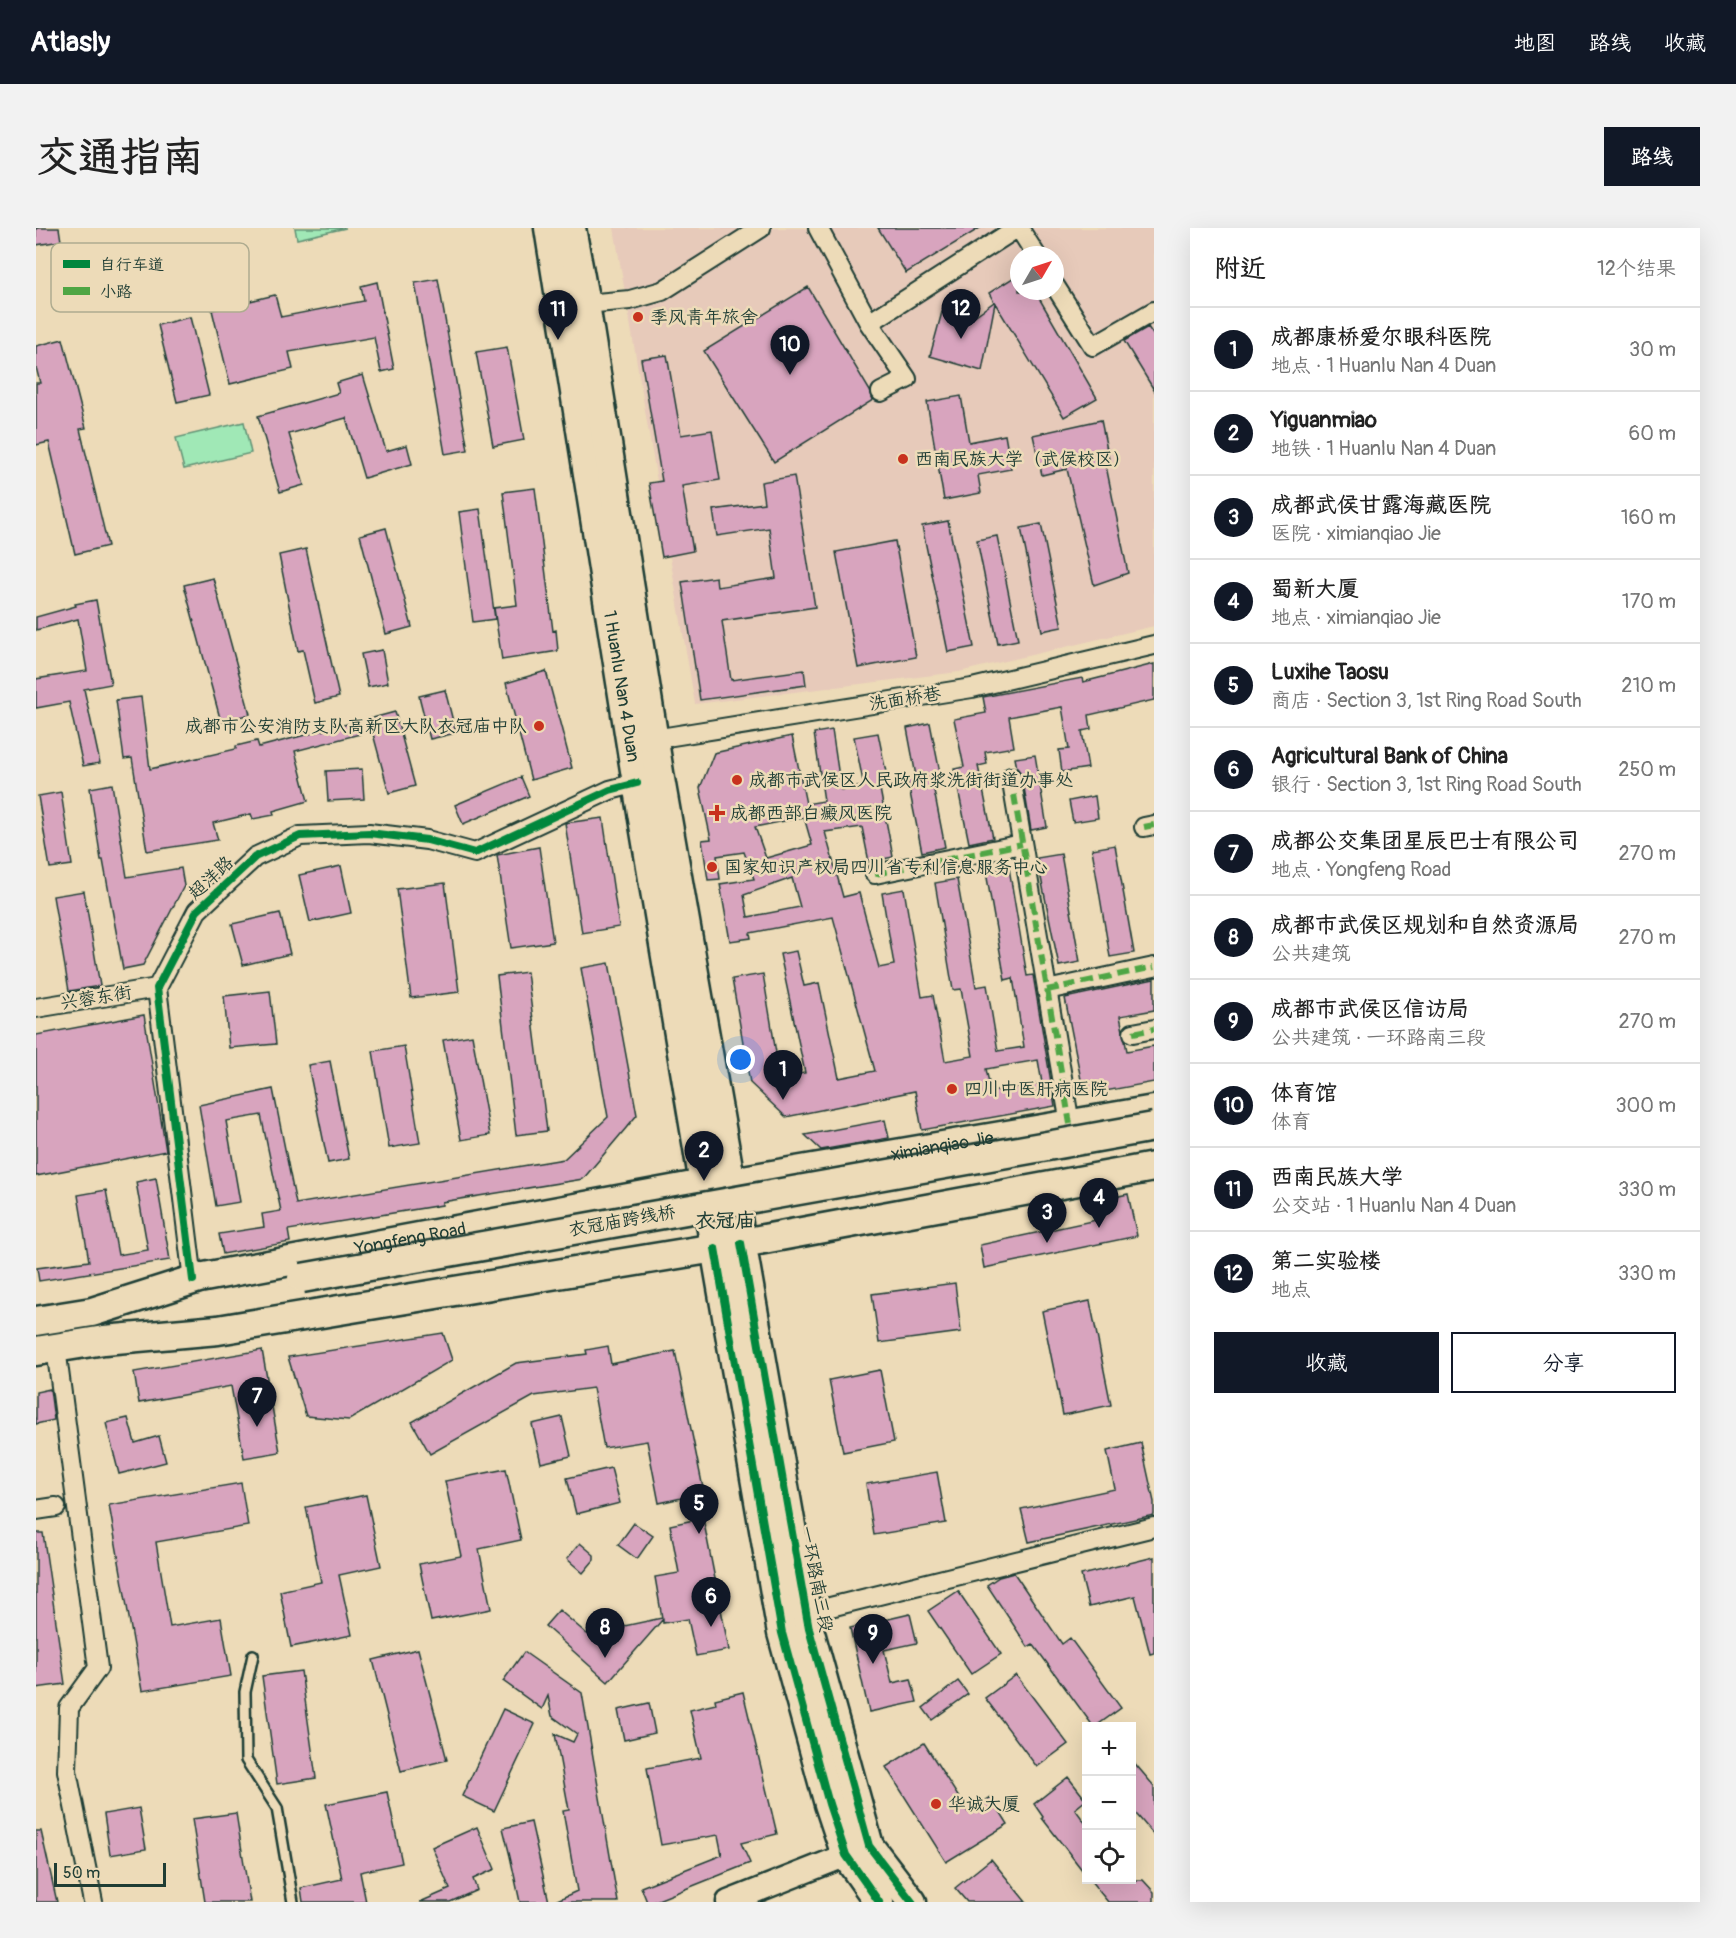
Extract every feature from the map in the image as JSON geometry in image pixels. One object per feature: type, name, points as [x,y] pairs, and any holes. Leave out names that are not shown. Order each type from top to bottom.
[{"type":"main road","name":"1 Huanlu Nan 4 Duan","points":[[549,228],[637,783],[728,1246],[782,1633],[826,1793],[857,1850]]},
{"type":"main road","name":"1 Huanlu Nan 4 Duan","points":[[571,228],[654,739],[717,1183]]},
{"type":"main road","name":"ximianqiao Jie","points":[[717,1183],[1154,1110]]},
{"type":"main road","name":"衣冠庙跨线桥","points":[[310,1286],[1154,1127]]},
{"type":"main road","name":"衣冠庙跨线桥","points":[[310,1286],[1154,1145]]},
{"type":"main road","points":[[46,1350],[104,1341],[218,1330],[728,1246],[1154,1167]]},
{"type":"main road","name":"Yongfeng Road","points":[[92,1312],[193,1280],[717,1183]]},
{"type":"main road","name":"Yongfeng Road","points":[[36,1321],[92,1312],[310,1286]]},
{"type":"main road","points":[[104,1341],[310,1286]]},
{"type":"main road","points":[[857,1850],[879,1902]]},
{"type":"main road","points":[[857,1850],[912,1902]]},
{"type":"street","points":[[585,304],[630,300],[662,291],[761,228]]},
{"type":"street","points":[[818,228],[869,323],[907,379],[881,392]]},
{"type":"street","points":[[869,323],[1018,228],[1030,246]]},
{"type":"street","points":[[1064,300],[1092,346],[1154,311]]},
{"type":"street","name":"洗面桥巷","points":[[654,739],[972,688],[1154,645]]},
{"type":"street","points":[[1011,777],[1070,1124]]},
{"type":"street","name":"超洋路","points":[[157,988],[197,911],[255,858],[300,836],[369,833],[427,840],[475,853],[610,790],[637,783]]},
{"type":"street","points":[[875,874],[1022,844]]},
{"type":"street","points":[[1047,990],[1154,967]]},
{"type":"street","points":[[157,988],[193,1280]]},
{"type":"street","name":"兴蓉东街","points":[[36,1008],[157,988]]},
{"type":"street","points":[[1133,1033],[1154,1029]]},
{"type":"street","points":[[46,1350],[98,1668],[69,1708],[68,1729],[68,1771],[93,1902]]},
{"type":"street","points":[[36,1510],[56,1507]]},
{"type":"street","points":[[810,1612],[1154,1527]]},
{"type":"street","points":[[728,1902],[857,1850]]},
{"type":"lane","points":[[253,1655],[245,1692],[246,1760],[277,1808],[293,1902]]},
{"type":"shaded area","name":"西南民族大学（武侯校区）","points":[[614,228],[1154,228],[1154,626],[959,672],[695,704]]},
{"type":"green space","points":[[295,228],[346,228],[297,239]]},
{"type":"green space","points":[[244,422],[251,453],[184,469],[176,438]]},
{"type":"building","points":[[36,228],[59,228],[61,241],[36,245]]},
{"type":"building","points":[[878,228],[980,228],[906,273]]},
{"type":"building","points":[[438,279],[468,450],[445,454],[415,283]]},
{"type":"building","points":[[1010,280],[1010,300],[1040,300],[1097,398],[1064,417],[995,303],[982,371],[930,356],[942,312],[973,317],[994,302],[989,293]]},
{"type":"building","points":[[377,282],[394,369],[381,372],[374,337],[289,352],[293,369],[230,384],[212,312],[249,312],[249,301],[275,295],[281,317],[364,301],[361,286]]},
{"type":"building","points":[[808,287],[870,391],[873,400],[774,462],[704,351]]},
{"type":"building","points":[[190,317],[209,395],[177,402],[158,325]]},
{"type":"building","points":[[1148,327],[1154,336],[1154,390],[1124,341]]},
{"type":"building","points":[[63,339],[86,428],[80,429],[108,546],[75,554],[49,442],[36,445],[36,383],[40,383],[36,367],[36,346]]},
{"type":"building","points":[[507,347],[524,440],[493,446],[476,352]]},
{"type":"building","points":[[667,355],[681,435],[712,430],[720,480],[682,486],[693,551],[662,557],[649,483],[662,481],[641,359]]},
{"type":"building","points":[[363,375],[386,451],[407,445],[412,464],[364,478],[346,418],[289,434],[304,485],[280,492],[258,416],[339,393],[336,383]]},
{"type":"building","points":[[961,396],[969,442],[1005,435],[1011,469],[978,475],[981,493],[944,500],[927,402]]},
{"type":"building","points":[[1101,420],[1109,460],[1105,461],[1128,573],[1094,585],[1067,469],[1042,475],[1033,435]]},
{"type":"building","points":[[794,476],[815,607],[722,621],[731,680],[804,670],[806,685],[700,700],[682,582],[716,577],[717,587],[776,578],[769,528],[717,536],[713,510],[764,503],[761,482]]},
{"type":"building","points":[[535,488],[553,631],[556,630],[558,651],[502,660],[494,608],[517,605],[503,492]]},
{"type":"building","points":[[480,509],[495,619],[473,622],[459,512]]},
{"type":"building","points":[[948,521],[974,647],[948,652],[922,526]]},
{"type":"building","points":[[1041,524],[1062,627],[1042,631],[1021,528]]},
{"type":"building","points":[[386,528],[412,627],[386,634],[360,535]]},
{"type":"building","points":[[997,536],[1018,640],[998,644],[977,540]]},
{"type":"building","points":[[895,541],[916,657],[858,668],[836,552]]},
{"type":"building","points":[[306,549],[339,697],[315,703],[303,650],[298,651],[279,555]]},
{"type":"building","points":[[213,578],[250,714],[221,722],[184,585]]},
{"type":"building","points":[[96,600],[111,684],[84,689],[100,763],[83,766],[69,702],[36,708],[36,679],[87,671],[78,619],[36,630],[36,617],[76,606],[75,604]]},
{"type":"building","points":[[382,650],[388,683],[368,687],[361,654]]},
{"type":"building","points":[[1154,664],[1154,700],[1089,715],[1091,729],[1082,731],[1088,768],[1062,772],[1059,750],[1069,749],[1062,707],[1009,717],[1014,747],[985,752],[987,764],[978,766],[993,838],[969,843],[954,769],[964,767],[954,719],[986,713],[983,697],[1082,678],[1083,682]]},
{"type":"building","name":"成都市公安消防支队高新区大队衣冠庙中队","points":[[546,671],[572,768],[531,780],[506,683]]},
{"type":"building","points":[[445,690],[456,733],[430,739],[419,696]]},
{"type":"building","points":[[141,697],[150,769],[236,749],[236,746],[257,741],[259,747],[359,721],[360,734],[295,751],[308,801],[273,811],[274,815],[253,819],[251,814],[213,823],[218,840],[147,851],[132,758],[124,759],[116,700]]},
{"type":"building","points":[[395,712],[415,786],[389,793],[369,719]]},
{"type":"building","points":[[930,723],[940,773],[931,775],[945,847],[922,852],[907,778],[916,776],[907,728]]},
{"type":"building","points":[[832,730],[841,790],[864,786],[854,737],[878,733],[888,782],[879,784],[893,857],[869,862],[862,827],[825,832],[843,897],[859,893],[879,968],[894,965],[882,893],[904,889],[922,997],[933,995],[945,1061],[973,1056],[961,989],[953,990],[935,883],[957,879],[976,987],[987,985],[998,1051],[1024,1047],[1013,978],[1005,980],[986,872],[1009,868],[1027,976],[1033,975],[1055,1106],[922,1130],[915,1091],[786,1117],[750,1083],[732,979],[763,974],[780,1077],[805,1073],[780,954],[796,951],[804,986],[819,983],[839,1078],[875,1071],[833,917],[750,933],[751,938],[730,941],[720,884],[754,879],[744,852],[717,856],[720,879],[708,880],[702,840],[711,839],[700,788],[714,753],[792,736],[806,804],[824,801],[814,733]],"holes":[[[804,817],[812,845],[766,858],[755,827]],[[792,878],[800,907],[748,917],[744,895]],[[1038,1060],[1042,1083],[991,1092],[986,1069]]]},
{"type":"building","points":[[1035,755],[1047,827],[1031,830],[1022,775],[1017,768],[1015,758]]},
{"type":"building","points":[[362,769],[364,799],[328,801],[326,771]]},
{"type":"building","points":[[521,777],[529,796],[463,824],[455,805]]},
{"type":"building","points":[[112,784],[127,877],[181,868],[184,886],[143,965],[123,969],[103,860],[101,860],[90,788]]},
{"type":"building","points":[[61,792],[72,865],[50,868],[38,796]]},
{"type":"building","points":[[1095,796],[1098,818],[1073,822],[1069,801]]},
{"type":"building","points":[[603,818],[619,927],[582,933],[565,823]]},
{"type":"building","points":[[1115,845],[1134,953],[1110,957],[1092,849]]},
{"type":"building","points":[[539,847],[553,942],[511,948],[497,855]]},
{"type":"building","points":[[1061,854],[1080,962],[1059,966],[1037,858]]},
{"type":"building","points":[[341,866],[351,913],[310,922],[299,875]]},
{"type":"building","points":[[445,883],[459,992],[411,998],[397,889]]},
{"type":"building","points":[[84,891],[100,986],[69,991],[53,896]]},
{"type":"building","points":[[280,913],[290,954],[243,965],[232,924]]},
{"type":"building","points":[[609,963],[637,1115],[583,1179],[288,1230],[290,1242],[223,1254],[219,1234],[264,1227],[262,1214],[281,1211],[261,1115],[226,1121],[240,1202],[216,1206],[199,1105],[273,1089],[296,1204],[564,1159],[608,1117],[581,968]]},
{"type":"building","points":[[527,972],[547,1131],[516,1135],[497,976]]},
{"type":"building","points":[[1154,979],[1154,1010],[1120,1016],[1127,1051],[1154,1046],[1154,1082],[1084,1095],[1065,998]]},
{"type":"building","points":[[270,991],[276,1044],[229,1048],[224,996]]},
{"type":"building","points":[[144,1015],[166,1151],[36,1176],[36,1035]]},
{"type":"building","points":[[472,1035],[490,1135],[461,1140],[443,1040]]},
{"type":"building","points":[[404,1046],[420,1143],[389,1148],[373,1051]]},
{"type":"building","points":[[330,1061],[349,1159],[328,1163],[308,1065]]},
{"type":"building","points":[[885,1120],[889,1138],[821,1150],[805,1135]]},
{"type":"building","points":[[156,1178],[170,1260],[39,1281],[37,1268],[89,1261],[78,1195],[106,1190],[118,1255],[148,1250],[136,1182]]},
{"type":"building","points":[[1128,1194],[1137,1236],[984,1268],[980,1245],[1101,1219],[1097,1201]]},
{"type":"building","points":[[955,1283],[961,1332],[879,1343],[872,1294]]},
{"type":"building","points":[[1090,1301],[1111,1405],[1063,1415],[1042,1311]]},
{"type":"building","points":[[443,1333],[452,1360],[349,1420],[306,1416],[288,1357]]},
{"type":"building","points":[[608,1346],[611,1364],[675,1351],[704,1493],[659,1503],[647,1441],[604,1448],[593,1388],[534,1396],[430,1454],[412,1422],[516,1363],[587,1354],[586,1350]]},
{"type":"building","points":[[262,1350],[280,1452],[244,1458],[231,1386],[139,1403],[134,1372]]},
{"type":"building","points":[[880,1370],[894,1442],[843,1452],[829,1380]]},
{"type":"building","points":[[50,1389],[54,1420],[36,1424],[36,1392]]},
{"type":"building","points":[[562,1417],[571,1456],[541,1463],[532,1424]]},
{"type":"building","points":[[128,1418],[135,1443],[159,1436],[166,1462],[119,1474],[106,1423]]},
{"type":"building","points":[[1141,1443],[1154,1502],[1154,1515],[1029,1542],[1021,1509],[1115,1489],[1107,1451]]},
{"type":"building","points":[[611,1468],[620,1503],[576,1514],[567,1478]]},
{"type":"building","points":[[506,1469],[521,1540],[479,1549],[491,1609],[431,1621],[419,1564],[461,1556],[445,1481]]},
{"type":"building","points":[[937,1472],[946,1523],[874,1535],[866,1484]]},
{"type":"building","points":[[241,1483],[248,1526],[156,1542],[170,1627],[221,1618],[231,1676],[142,1691],[109,1505]]},
{"type":"building","points":[[366,1495],[381,1566],[339,1575],[352,1635],[291,1647],[280,1591],[321,1582],[306,1507]]},
{"type":"building","points":[[703,1518],[729,1650],[696,1656],[688,1619],[663,1623],[663,1619],[608,1682],[545,1626],[559,1610],[587,1634],[662,1618],[655,1577],[679,1573],[670,1525]]},
{"type":"building","points":[[634,1523],[653,1536],[637,1559],[618,1545]]},
{"type":"building","points":[[36,1533],[43,1533],[65,1684],[36,1688]]},
{"type":"building","points":[[580,1543],[594,1555],[594,1560],[583,1573],[567,1559]]},
{"type":"building","points":[[1154,1557],[1154,1653],[1150,1654],[1135,1596],[1089,1607],[1081,1575]]},
{"type":"building","points":[[1014,1573],[1062,1644],[1070,1638],[1121,1708],[1102,1722],[1090,1722],[1033,1644],[1028,1647],[987,1585],[999,1577]]},
{"type":"building","points":[[958,1591],[1001,1654],[971,1674],[928,1611]]},
{"type":"building","points":[[910,1614],[917,1643],[884,1650],[892,1683],[911,1679],[917,1702],[869,1712],[850,1628]]},
{"type":"building","points":[[418,1649],[447,1760],[401,1771],[373,1660]]},
{"type":"building","points":[[524,1652],[582,1693],[618,1902],[553,1902],[577,1891],[563,1811],[569,1810],[555,1734],[573,1742],[577,1734],[552,1716],[548,1696],[542,1709],[503,1681]]},
{"type":"building","points":[[301,1671],[316,1778],[277,1784],[262,1676]]},
{"type":"building","points":[[1016,1675],[1068,1744],[1037,1767],[985,1698]]},
{"type":"building","points":[[958,1681],[968,1694],[932,1720],[923,1708]]},
{"type":"building","points":[[743,1692],[777,1834],[741,1843],[750,1863],[653,1902],[647,1902],[641,1887],[722,1855],[718,1835],[661,1845],[647,1768],[701,1758],[690,1710],[716,1704],[715,1699]]},
{"type":"building","points":[[649,1703],[655,1733],[624,1740],[618,1710]]},
{"type":"building","points":[[503,1709],[535,1724],[494,1811],[462,1796]]},
{"type":"building","name":"华诚大厦","points":[[924,1743],[968,1812],[991,1797],[1008,1824],[946,1862],[886,1767]]},
{"type":"building","points":[[1136,1765],[1154,1786],[1154,1835],[1136,1814]]},
{"type":"building","points":[[1068,1777],[1082,1795],[1082,1803],[1075,1809],[1082,1819],[1082,1870],[1042,1818],[1034,1804]]},
{"type":"building","points":[[387,1792],[402,1863],[360,1872],[366,1902],[303,1902],[301,1888],[342,1879],[326,1804]]},
{"type":"building","points":[[139,1808],[146,1849],[110,1855],[104,1814]]},
{"type":"building","points":[[236,1813],[250,1902],[205,1902],[192,1819]]},
{"type":"building","points":[[531,1822],[549,1902],[520,1902],[503,1828]]},
{"type":"building","points":[[477,1827],[495,1869],[473,1879],[477,1890],[450,1902],[420,1902],[450,1889],[432,1847]]},
{"type":"building","points":[[36,1831],[41,1831],[57,1902],[36,1902]]},
{"type":"building","points":[[991,1859],[1026,1902],[967,1902],[955,1888]]},
{"type":"building","points":[[1136,1880],[1143,1880],[1154,1892],[1154,1902],[1108,1902],[1093,1884],[1136,1884]]},
{"type":"marked path","points":[[1011,777],[1070,1124]]},
{"type":"marked path","points":[[1144,827],[1154,825]]},
{"type":"marked path","points":[[875,874],[1022,844]]},
{"type":"marked path","points":[[1047,990],[1154,967]]},
{"type":"marked path","points":[[1133,1033],[1154,1029]]},
{"type":"cycle path","points":[[193,1280],[157,988],[197,911],[255,857],[300,836],[369,833],[427,840],[475,853],[610,790],[637,783]]},
{"type":"cycle path","name":"一环路南三段","points":[[741,1243],[809,1629],[869,1846],[912,1902]]},
{"type":"cycle path","points":[[715,1248],[782,1633],[829,1804],[846,1855],[879,1902]]},
{"type":"place","name":"季风青年旅舍","points":[[638,317]]},
{"type":"place","name":"第二实验楼","points":[[961,339]]},
{"type":"place","name":"西南民族大学","points":[[558,340]]},
{"type":"place","name":"体育馆","points":[[790,375]]},
{"type":"place","name":"西南民族大学（武侯校区）","points":[[903,459]]},
{"type":"place","name":"成都市公安消防支队高新区大队衣冠庙中队","points":[[539,726]]},
{"type":"place","name":"成都市武侯区人民政府浆洗街街道办事处","points":[[737,780]]},
{"type":"place","name":"成都西部白癜风医院","points":[[717,813]]},
{"type":"place","name":"国家知识产权局四川省专利信息服务中心","points":[[712,867]]},
{"type":"place","name":"四川中医肝病医院","points":[[952,1089]]},
{"type":"place","name":"成都康桥爱尔眼科医院","points":[[783,1100]]},
{"type":"place","name":"Yiguanmiao","points":[[704,1181]]},
{"type":"place","name":"蜀新大厦","points":[[1099,1228]]},
{"type":"place","name":"成都武侯甘露海藏医院","points":[[1047,1243]]},
{"type":"place","name":"成都公交集团星辰巴士有限公司","points":[[257,1427]]},
{"type":"place","name":"Luxihe Taosu","points":[[699,1534]]},
{"type":"place","name":"Agricultural Bank of China","points":[[711,1627]]},
{"type":"place","name":"成都市武侯区规划和自然资源局","points":[[605,1658]]},
{"type":"place","name":"成都市武侯区信访局","points":[[873,1664]]},
{"type":"place","name":"华诚大厦","points":[[936,1804]]},
{"type":"district","name":"衣冠庙","points":[[725,1220]]}]
